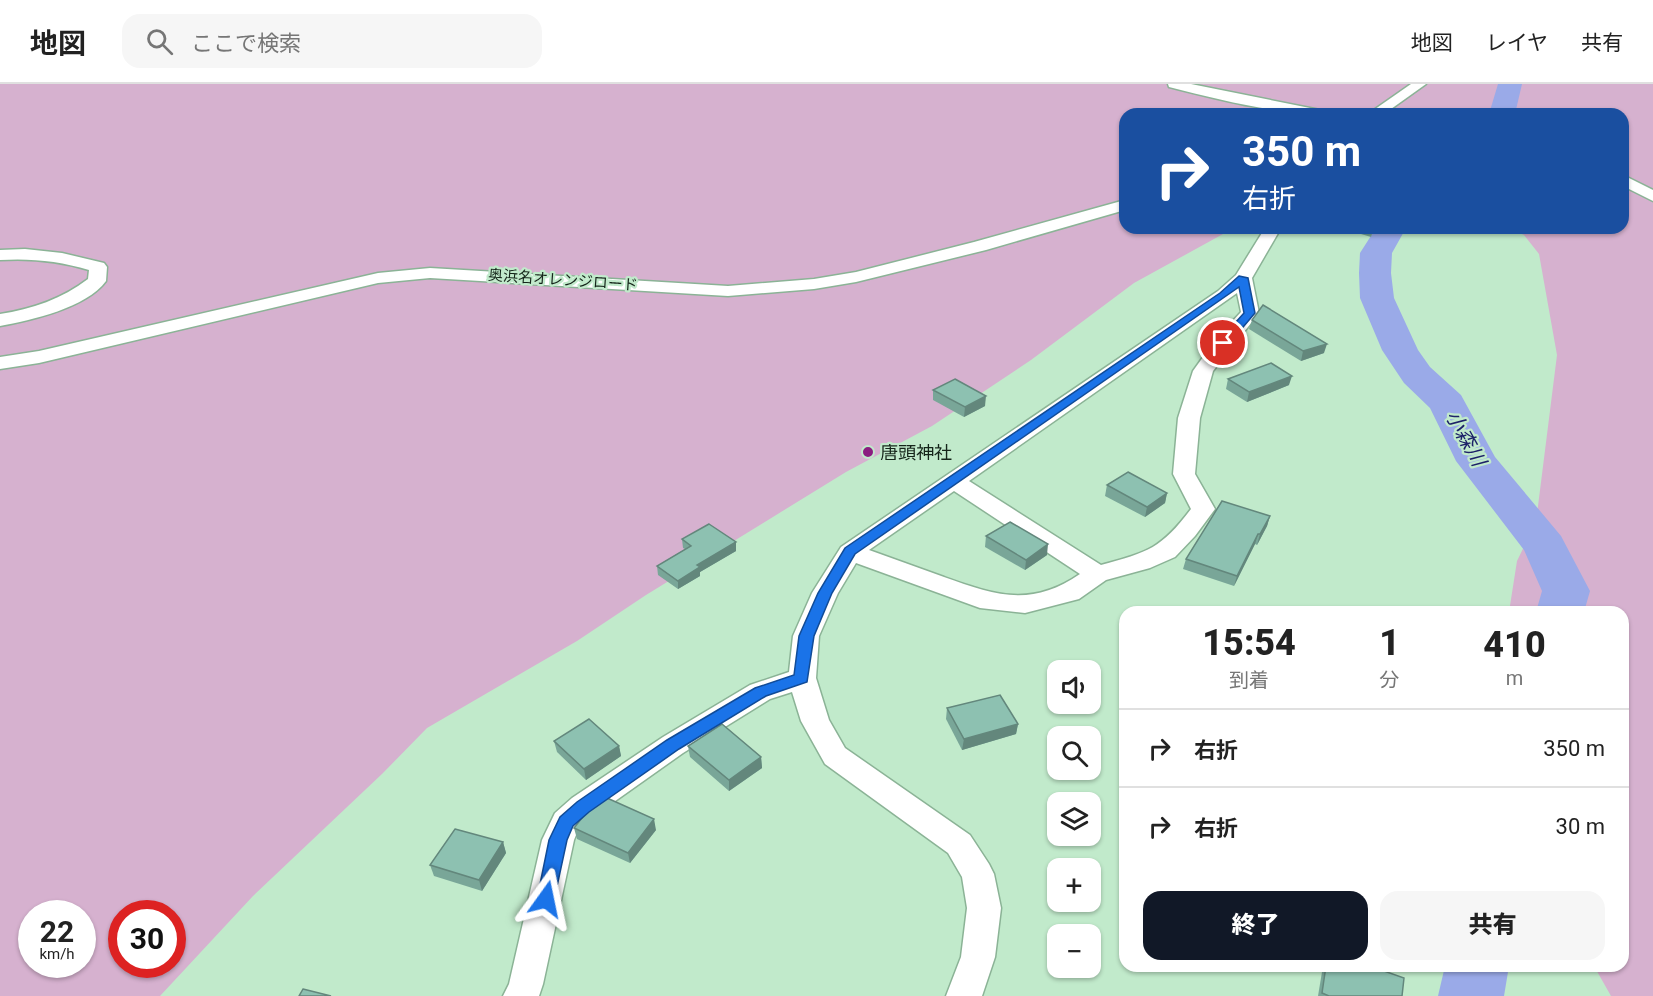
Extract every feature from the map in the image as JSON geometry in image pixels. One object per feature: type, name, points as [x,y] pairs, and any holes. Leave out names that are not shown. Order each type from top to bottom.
[{"type":"street","points":[[1174,84],[1286,108]]},
{"type":"street","points":[[1384,108],[1420,84]]},
{"type":"street","points":[[1629,183],[1653,195]]},
{"type":"street","name":"奥浜名オレンジロード","points":[[0,363],[61,352],[378,278],[430,273],[728,291],[814,284],[856,278],[1119,207]]},
{"type":"street","points":[[964,996],[978,957],[982,928],[984,908],[978,874],[959,844],[835,756],[815,721],[802,678],[806,636],[825,593],[850,552],[1224,295],[1243,278],[1269,234]]},
{"type":"street","points":[[0,255],[32,254],[79,261],[98,267],[97,281],[87,290],[48,308],[0,320]]},
{"type":"street","points":[[850,552],[989,602],[1025,604],[1070,593],[1097,574],[1141,562],[1166,552],[1187,531],[1203,508],[1184,474],[1189,418],[1203,371],[1223,343],[1250,313],[1243,278]]},
{"type":"street","points":[[953,481],[1097,574]]},
{"type":"street","points":[[521,996],[529,974],[558,840],[567,822],[583,807],[673,745],[760,692],[802,678]]},
{"type":"shaded area","points":[[0,84],[1653,84],[1653,996],[1611,996],[1597,972],[1629,972],[1629,606],[1510,606],[1517,561],[1536,522],[1557,355],[1539,254],[1522,234],[1629,234],[1629,108],[1119,108],[1119,234],[1223,234],[1134,283],[1031,360],[932,426],[846,472],[646,595],[577,641],[427,728],[383,773],[253,896],[186,968],[186,900],[108,900],[108,978],[177,978],[160,996],[0,996]]},
{"type":"building","points":[[1263,305],[1327,344],[1303,351],[1252,320]]},
{"type":"building","points":[[1271,363],[1292,376],[1249,392],[1228,379]]},
{"type":"building","points":[[955,379],[986,396],[965,407],[933,390]]},
{"type":"building","points":[[1128,472],[1167,493],[1147,507],[1107,485]]},
{"type":"building","points":[[1222,501],[1270,516],[1258,534],[1237,576],[1186,559]]},
{"type":"building","points":[[1010,522],[1048,544],[1026,560],[986,536]]},
{"type":"building","points":[[709,524],[736,542],[697,565],[700,567],[678,581],[657,566],[691,546],[682,539]]},
{"type":"building","points":[[1000,695],[1018,724],[964,739],[947,708]]},
{"type":"building","points":[[589,719],[619,746],[584,769],[554,741]]},
{"type":"building","points":[[722,724],[761,757],[729,780],[688,746]]},
{"type":"building","points":[[607,798],[654,819],[628,853],[574,828],[585,814]]},
{"type":"building","points":[[455,829],[503,842],[479,880],[430,865]]},
{"type":"building","points":[[1325,972],[1387,972],[1404,978],[1402,996],[1329,996],[1322,993]]},
{"type":"building","points":[[303,989],[331,996],[299,996]]},
{"type":"waterway","name":"小森川","points":[[1504,108],[1510,84]]},
{"type":"waterway","name":"小森川","points":[[1387,234],[1376,253],[1377,298],[1400,350],[1417,375],[1447,403],[1477,461],[1545,546],[1566,591],[1562,606]]},
{"type":"waterway","name":"小森川","points":[[1471,996],[1476,972]]},
{"type":"place","name":"唐頭神社","points":[[868,452]]},
{"type":"route","points":[[546,899],[558,840],[567,822],[583,807],[673,745],[760,692],[802,678],[806,636],[825,593],[850,552],[1224,295],[1243,278],[1250,313],[1223,343]]}]
